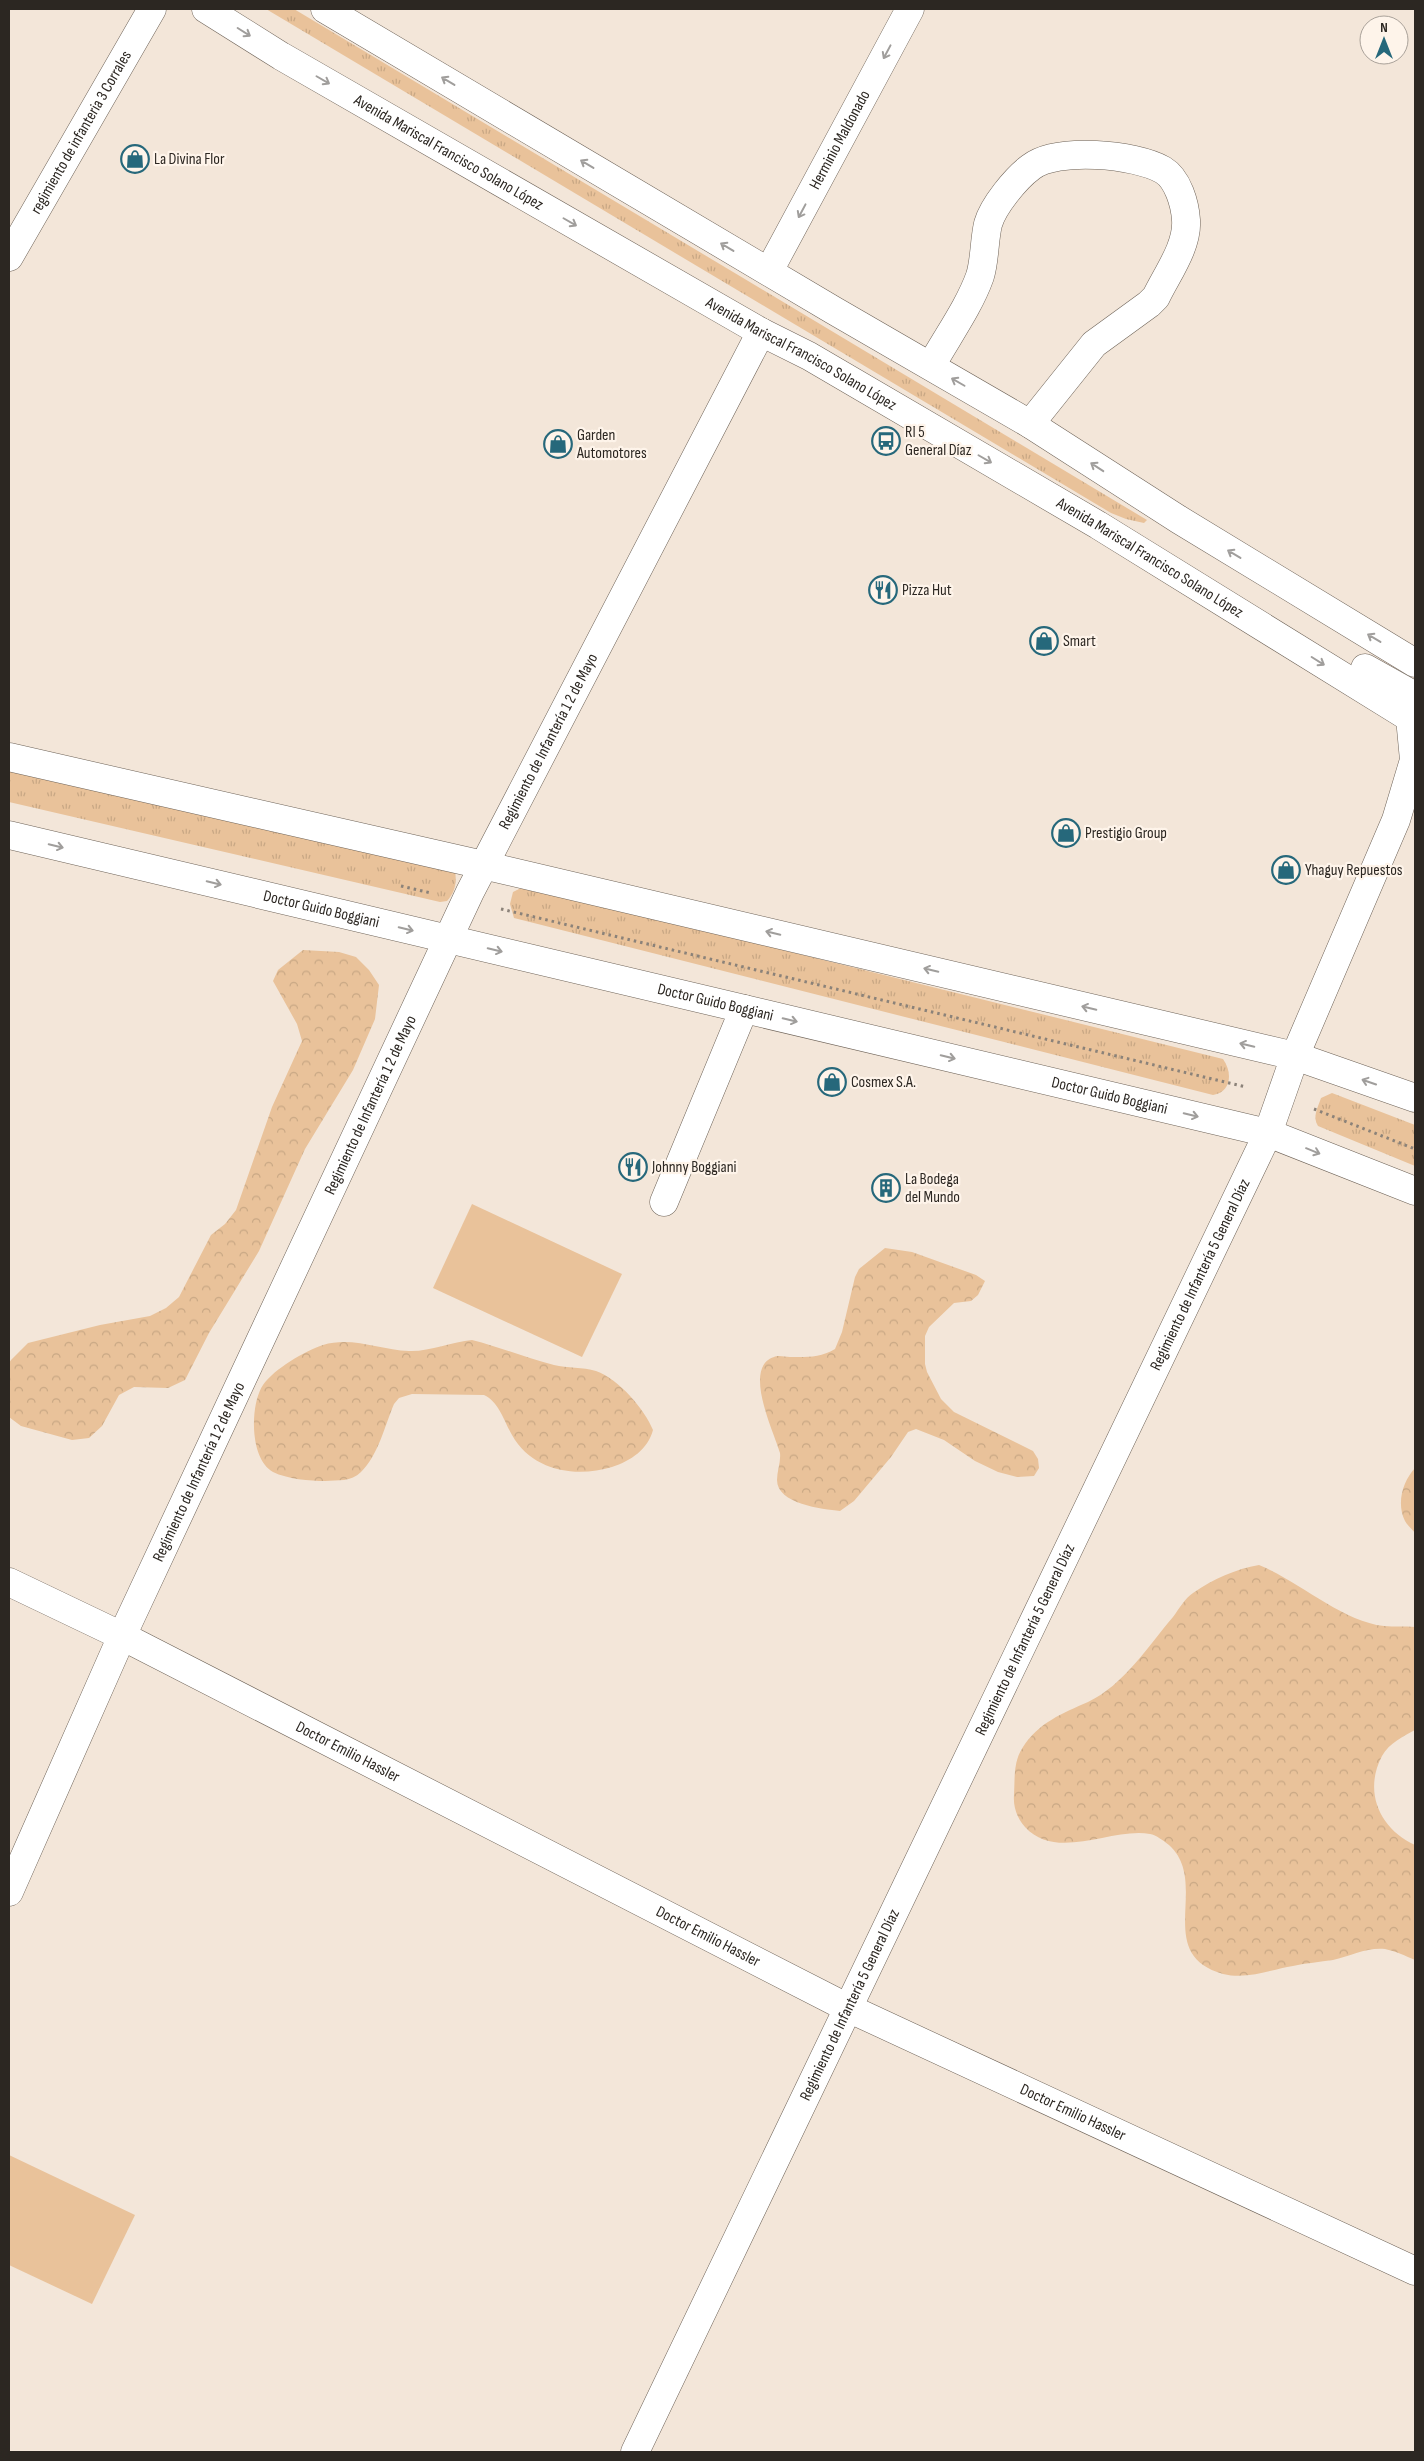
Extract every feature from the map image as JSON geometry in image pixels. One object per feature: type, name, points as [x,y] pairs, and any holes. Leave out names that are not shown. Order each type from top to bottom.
[{"type":"main road","name":"regimiento de infanteria 3 Corrales","points":[[9,256],[152,9]]},
{"type":"main road","name":"Avenida Mariscal Francisco Solano López","points":[[206,9],[290,61],[760,332],[808,356],[1414,712]]},
{"type":"main road","points":[[325,9],[1030,424],[1178,520],[1415,663]]},
{"type":"main road","name":"Herminio Maldonado","points":[[769,272],[910,9]]},
{"type":"main road","points":[[931,366],[980,276],[988,223],[1002,198],[1031,167],[1054,156],[1087,155],[1112,156],[1164,171],[1179,190],[1187,222],[1184,239],[1156,297],[1094,344],[1030,424]]},
{"type":"main road","name":"Regimiento de Infantería 1 2 de Mayo","points":[[9,1892],[122,1636],[483,865],[760,332]]},
{"type":"main road","name":"Regimiento de Infantería 5 General Díaz","points":[[635,2452],[1268,1133],[1295,1056],[1406,811],[1414,760],[1414,712]]},
{"type":"main road","points":[[9,756],[483,865],[1295,1056],[1415,1098]]},
{"type":"main road","name":"Doctor Guido Boggiani","points":[[9,835],[1268,1133],[1415,1191]]},
{"type":"main road","points":[[664,1202],[744,1009]]},
{"type":"main road","name":"Doctor Emilio Hassler","points":[[9,1582],[122,1636],[848,2008],[1415,2272]]},
{"type":"path","points":[[398,885],[1281,1096],[1415,1149]]},
{"type":"green space","points":[[266,9],[294,9],[1147,520],[1144,523],[1111,513]]},
{"type":"green space","points":[[9,764],[455,871],[455,887],[447,901],[440,902],[9,802]]},
{"type":"green space","points":[[525,886],[1223,1059],[1229,1076],[1227,1086],[1224,1090],[1213,1095],[514,918],[510,904],[513,892]]},
{"type":"green space","points":[[303,950],[339,952],[356,957],[369,970],[379,985],[375,1019],[353,1070],[305,1149],[259,1251],[209,1333],[185,1380],[168,1388],[134,1387],[119,1395],[102,1426],[89,1438],[72,1440],[21,1426],[9,1417],[9,1363],[11,1360],[28,1343],[100,1325],[150,1316],[166,1308],[179,1297],[211,1235],[225,1224],[236,1210],[272,1107],[302,1041],[297,1024],[273,981],[278,970]]},
{"type":"green space","points":[[1332,1093],[1415,1125],[1415,1166],[1318,1126],[1316,1116],[1321,1098]]},
{"type":"green space","points":[[472,1204],[622,1274],[582,1357],[433,1288]]},
{"type":"green space","points":[[885,1248],[912,1252],[976,1275],[985,1281],[978,1295],[971,1301],[954,1303],[929,1327],[925,1336],[925,1364],[927,1372],[941,1399],[954,1412],[1033,1451],[1038,1459],[1039,1468],[1034,1476],[1017,1477],[998,1472],[975,1461],[944,1440],[916,1429],[908,1432],[891,1457],[854,1501],[840,1511],[802,1504],[784,1495],[779,1488],[777,1480],[780,1453],[767,1416],[760,1386],[761,1373],[765,1363],[776,1356],[813,1356],[835,1349],[842,1332],[855,1277],[859,1269]]},
{"type":"green space","points":[[472,1340],[554,1365],[591,1370],[605,1375],[622,1388],[644,1413],[653,1430],[651,1437],[632,1458],[612,1467],[584,1472],[556,1469],[531,1457],[521,1447],[512,1435],[494,1402],[484,1395],[412,1394],[399,1398],[394,1404],[381,1440],[372,1458],[361,1472],[353,1477],[344,1480],[325,1481],[292,1478],[273,1472],[259,1456],[254,1431],[254,1417],[259,1394],[263,1385],[274,1373],[299,1356],[323,1345],[334,1343],[345,1342],[416,1351]]},
{"type":"green space","points":[[1415,1468],[1415,1533],[1407,1524],[1402,1514],[1401,1500],[1407,1479]]},
{"type":"green space","points":[[1259,1565],[1352,1617],[1384,1626],[1415,1627],[1415,1730],[1397,1740],[1385,1751],[1374,1783],[1378,1808],[1384,1819],[1392,1829],[1415,1845],[1415,1960],[1393,1951],[1379,1949],[1258,1974],[1232,1976],[1223,1974],[1202,1964],[1191,1951],[1186,1934],[1185,1878],[1180,1861],[1167,1843],[1150,1834],[1135,1833],[1069,1843],[1053,1842],[1038,1837],[1025,1827],[1016,1812],[1014,1799],[1016,1764],[1023,1747],[1036,1731],[1069,1710],[1101,1695],[1113,1686],[1135,1664],[1190,1595],[1225,1575]]},
{"type":"green space","points":[[9,2155],[135,2215],[92,2304],[9,2265]]},
{"type":"place","name":"La Divina Flor","points":[[135,159]]},
{"type":"place","name":"RI 5 General Díaz","points":[[886,441]]},
{"type":"place","name":"Garden Automotores","points":[[558,444]]},
{"type":"place","name":"Pizza Hut","points":[[883,590]]},
{"type":"place","name":"Smart","points":[[1044,641]]},
{"type":"place","name":"Prestigio Group","points":[[1066,833]]},
{"type":"place","name":"Yhaguy Repuestos","points":[[1286,870]]},
{"type":"place","name":"Cosmex S.A.","points":[[832,1082]]},
{"type":"place","name":"Johnny Boggiani","points":[[633,1167]]},
{"type":"place","name":"La Bodega del Mundo","points":[[886,1188]]}]
